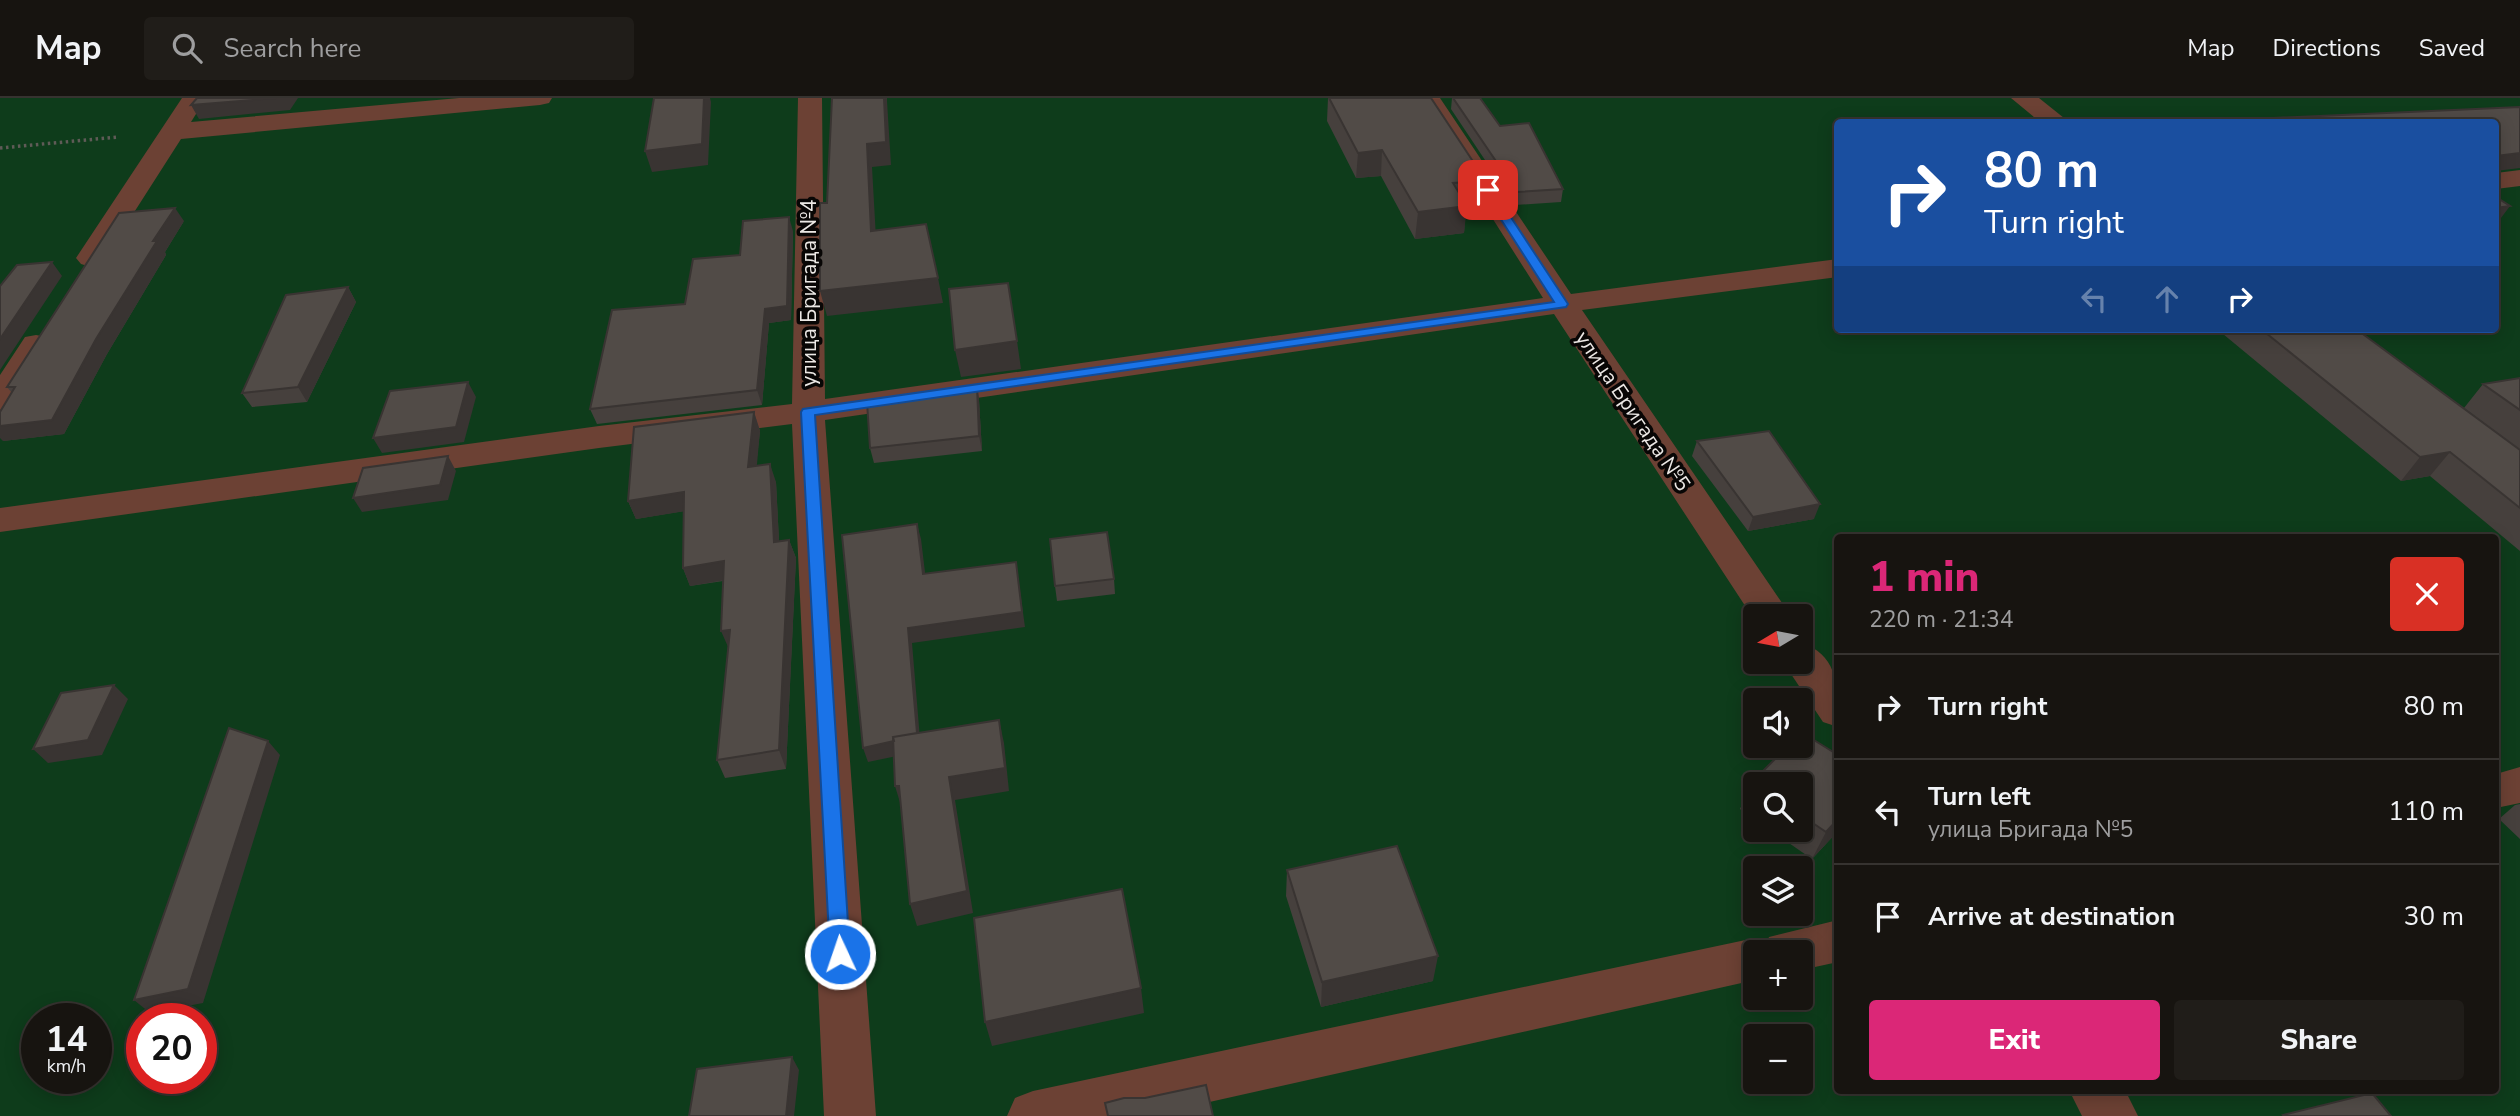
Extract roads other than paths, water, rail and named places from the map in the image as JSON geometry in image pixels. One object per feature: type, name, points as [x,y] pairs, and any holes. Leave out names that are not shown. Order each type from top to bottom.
[{"type":"lane","points":[[75,284],[194,98]]},
{"type":"lane","points":[[172,132],[540,98]]},
{"type":"lane","name":"улица Бригада №4","points":[[810,98],[808,412],[850,1116]]},
{"type":"lane","name":"улица Бригада №5","points":[[1428,98],[1562,304],[1764,604]]},
{"type":"lane","points":[[2023,98],[2052,119]]},
{"type":"lane","points":[[2499,180],[2520,177]]},
{"type":"lane","points":[[0,520],[599,437],[808,412],[1562,304],[1834,269]]},
{"type":"lane","points":[[0,400],[52,318]]},
{"type":"lane","points":[[1813,674],[1834,705]]},
{"type":"lane","points":[[2499,790],[2520,785]]},
{"type":"lane","points":[[1813,946],[1834,942]]},
{"type":"lane","points":[[1032,1116],[1743,962]]},
{"type":"lane","points":[[2098,1094],[2112,1116]]}]
